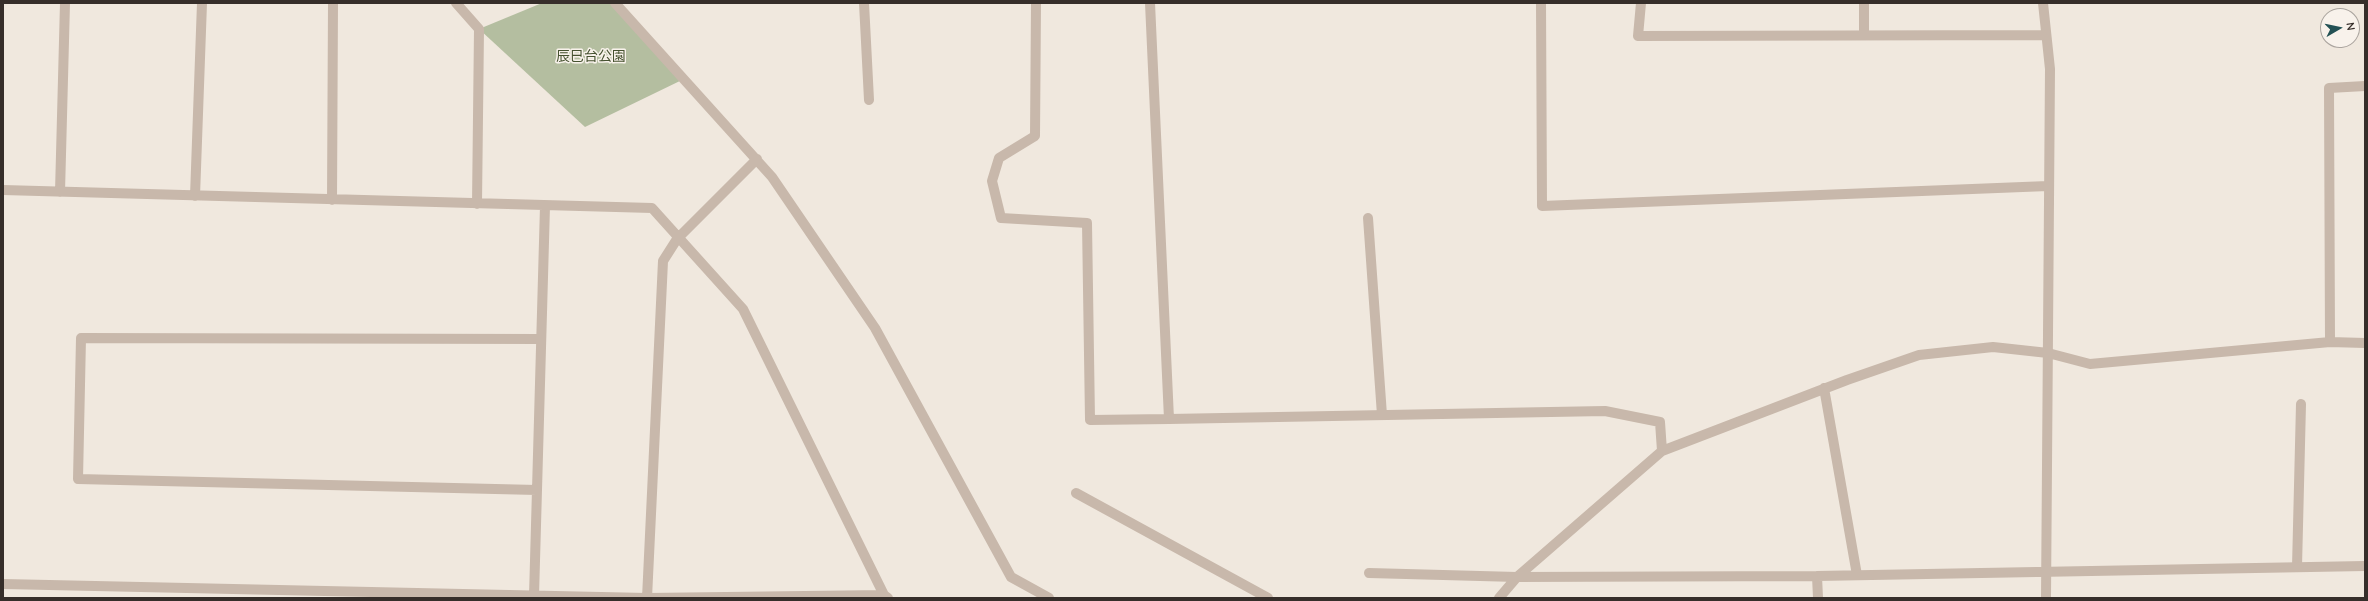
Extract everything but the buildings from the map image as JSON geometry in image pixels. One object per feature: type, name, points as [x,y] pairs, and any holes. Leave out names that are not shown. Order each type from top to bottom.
[{"type":"street","points":[[60,192],[65,3]]},
{"type":"street","points":[[195,196],[202,3]]},
{"type":"street","points":[[332,200],[333,3]]},
{"type":"street","points":[[456,3],[479,29],[477,204]]},
{"type":"street","points":[[615,3],[772,176],[875,328],[1011,577],[1049,598]]},
{"type":"street","points":[[864,3],[869,100]]},
{"type":"street","points":[[1036,3],[1035,136],[999,158],[992,181],[1001,218],[1086,223],[1090,420],[1605,411],[1660,422],[1662,451]]},
{"type":"street","points":[[1150,3],[1168,419]]},
{"type":"street","points":[[1541,3],[1542,206],[2048,186]]},
{"type":"street","points":[[1641,3],[1638,36],[2046,35]]},
{"type":"street","points":[[1864,3],[1864,35]]},
{"type":"street","points":[[2044,3],[2050,69],[2046,598]]},
{"type":"street","points":[[2330,342],[2329,88],[2365,86]]},
{"type":"street","points":[[647,598],[663,261],[677,239],[756,159]]},
{"type":"street","points":[[3,190],[652,208],[677,239],[743,309],[886,597],[647,598],[252,594],[3,584]]},
{"type":"street","points":[[534,596],[546,206]]},
{"type":"street","points":[[1368,218],[1382,416]]},
{"type":"street","points":[[537,490],[78,479],[81,338],[542,339]]},
{"type":"street","points":[[1500,598],[1517,577],[1662,451],[1824,388],[1920,355],[1993,347],[2048,353],[2090,364],[2330,342],[2365,343]]},
{"type":"street","points":[[1824,388],[1857,575]]},
{"type":"street","points":[[2297,567],[2301,404]]},
{"type":"street","points":[[1076,493],[1268,598]]},
{"type":"street","points":[[1369,573],[1517,577],[1817,576],[2365,566]]},
{"type":"street","points":[[1817,576],[1818,598]]},
{"type":"green space","name":"辰巳台公園","points":[[542,3],[615,3],[684,79],[585,127],[479,29]]}]
